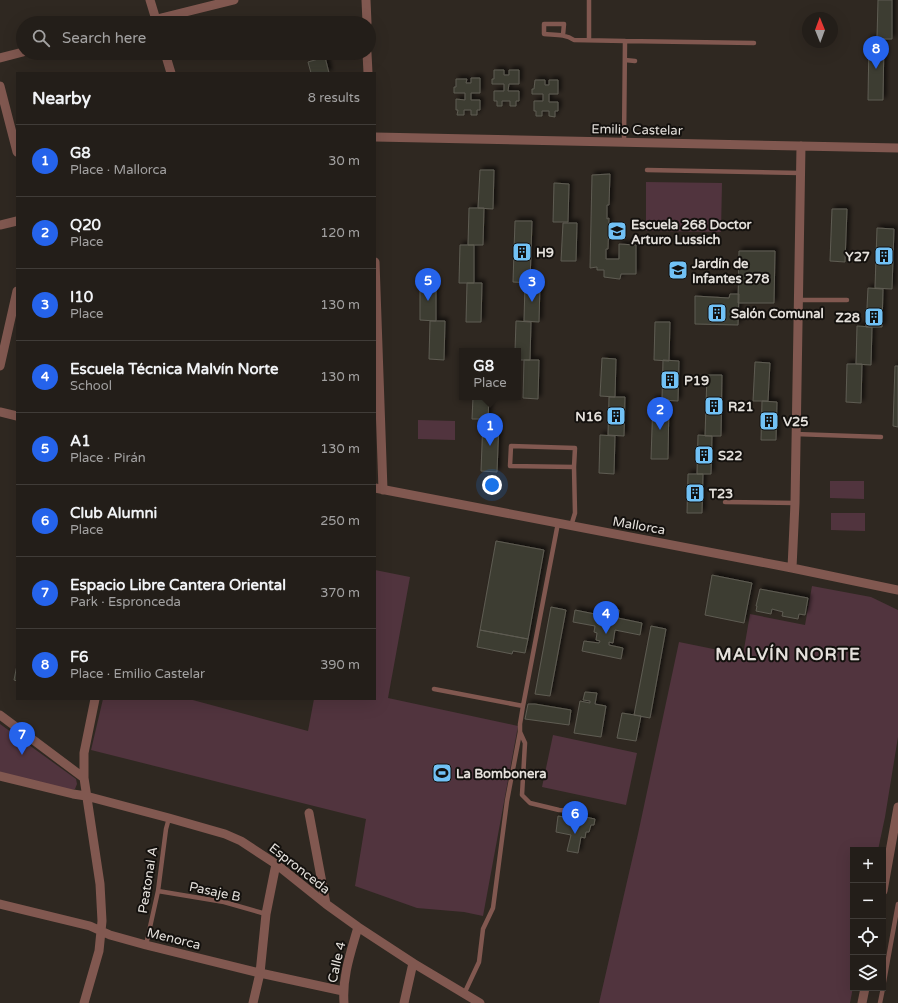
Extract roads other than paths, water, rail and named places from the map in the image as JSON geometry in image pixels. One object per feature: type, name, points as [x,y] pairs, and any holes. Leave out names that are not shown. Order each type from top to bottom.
[{"type":"street","points":[[150,0],[155,16]]},
{"type":"street","points":[[175,16],[234,0]]},
{"type":"street","points":[[366,0],[366,16]]},
{"type":"street","points":[[0,58],[16,54]]},
{"type":"street","points":[[167,60],[171,72]]},
{"type":"street","points":[[367,60],[368,72]]},
{"type":"street","points":[[0,86],[16,148]]},
{"type":"street","name":"Emilio Castelar","points":[[376,137],[898,148]]},
{"type":"street","points":[[792,568],[795,503],[801,146]]},
{"type":"street","points":[[0,225],[16,221]]},
{"type":"street","points":[[0,366],[16,295]]},
{"type":"street","points":[[376,329],[379,489]]},
{"type":"street","points":[[0,412],[16,416]]},
{"type":"street","name":"Mallorca","points":[[379,489],[792,568],[898,590]]},
{"type":"street","points":[[84,1003],[99,951],[102,913],[100,884],[84,778],[84,753],[95,700]]},
{"type":"street","points":[[0,715],[84,778]]},
{"type":"street","name":"Espronceda","points":[[0,776],[86,796],[169,818],[225,834],[241,841],[276,864],[326,904],[358,927],[463,999],[480,1003]]},
{"type":"street","points":[[885,883],[896,827],[898,807]]},
{"type":"street","points":[[308,813],[326,904]]},
{"type":"street","points":[[253,1003],[260,973],[266,914],[276,864]]},
{"type":"street","name":"Menorca","points":[[0,904],[90,926],[110,935],[146,945],[260,973],[343,991]]},
{"type":"street","name":"Calle 4","points":[[344,1003],[343,991],[346,970],[358,927]]},
{"type":"street","points":[[404,1003],[412,963]]},
{"type":"street","points":[[862,1003],[864,991]]},
{"type":"lane","points":[[589,40],[590,0]]},
{"type":"lane","points":[[563,35],[564,24],[544,24],[544,34],[563,35],[567,35],[574,40],[754,43]]},
{"type":"lane","points":[[624,142],[625,41]]},
{"type":"lane","points":[[625,60],[635,61]]},
{"type":"lane","points":[[647,170],[800,173]]},
{"type":"lane","points":[[798,300],[847,300]]},
{"type":"lane","points":[[795,434],[881,436]]},
{"type":"lane","points":[[571,526],[575,513],[574,448],[511,446],[510,466],[574,467]]},
{"type":"lane","points":[[725,502],[795,503]]},
{"type":"lane","points":[[463,999],[479,962],[483,929],[494,908],[507,801],[520,732],[523,706],[558,523]]},
{"type":"lane","points":[[434,689],[523,706]]},
{"type":"lane","points":[[520,732],[525,743],[522,795],[530,803],[559,810],[575,811]]},
{"type":"lane","name":"Peatonal A","points":[[146,945],[158,891],[166,829],[169,818]]},
{"type":"lane","name":"Pasaje B","points":[[158,891],[224,902],[266,914]]},
{"type":"lane","points":[[886,971],[898,904]]},
{"type":"lane","points":[[880,1003],[882,991]]},
{"type":"place","name":"F6","points":[[876,69]]},
{"type":"place","name":"Escuela 268 Doctor Arturo Lussich","points":[[617,231]]},
{"type":"place","name":"H9","points":[[522,252]]},
{"type":"place","name":"Y27","points":[[884,256]]},
{"type":"place","name":"Jardín de Infantes 278","points":[[678,270]]},
{"type":"place","name":"A1","points":[[428,301]]},
{"type":"place","name":"I10","points":[[532,302]]},
{"type":"place","name":"Salón Comunal","points":[[717,313]]},
{"type":"place","name":"Z28","points":[[874,317]]},
{"type":"place","name":"P19","points":[[670,380]]},
{"type":"place","name":"R21","points":[[714,406]]},
{"type":"place","name":"N16","points":[[616,416]]},
{"type":"place","name":"V25","points":[[769,421]]},
{"type":"place","name":"Q20","points":[[660,430]]},
{"type":"place","name":"G8","points":[[490,446]]},
{"type":"place","name":"S22","points":[[704,455]]},
{"type":"place","name":"T23","points":[[695,493]]},
{"type":"place","name":"Escuela Técnica Malvín Norte","points":[[606,634]]},
{"type":"place","name":"Espacio Libre Cantera Oriental","points":[[22,755]]},
{"type":"place","name":"La Bombonera","points":[[442,773]]},
{"type":"place","name":"Club Alumni","points":[[575,834]]},
{"type":"district","name":"MALVÍN NORTE","points":[[788,654]]}]
